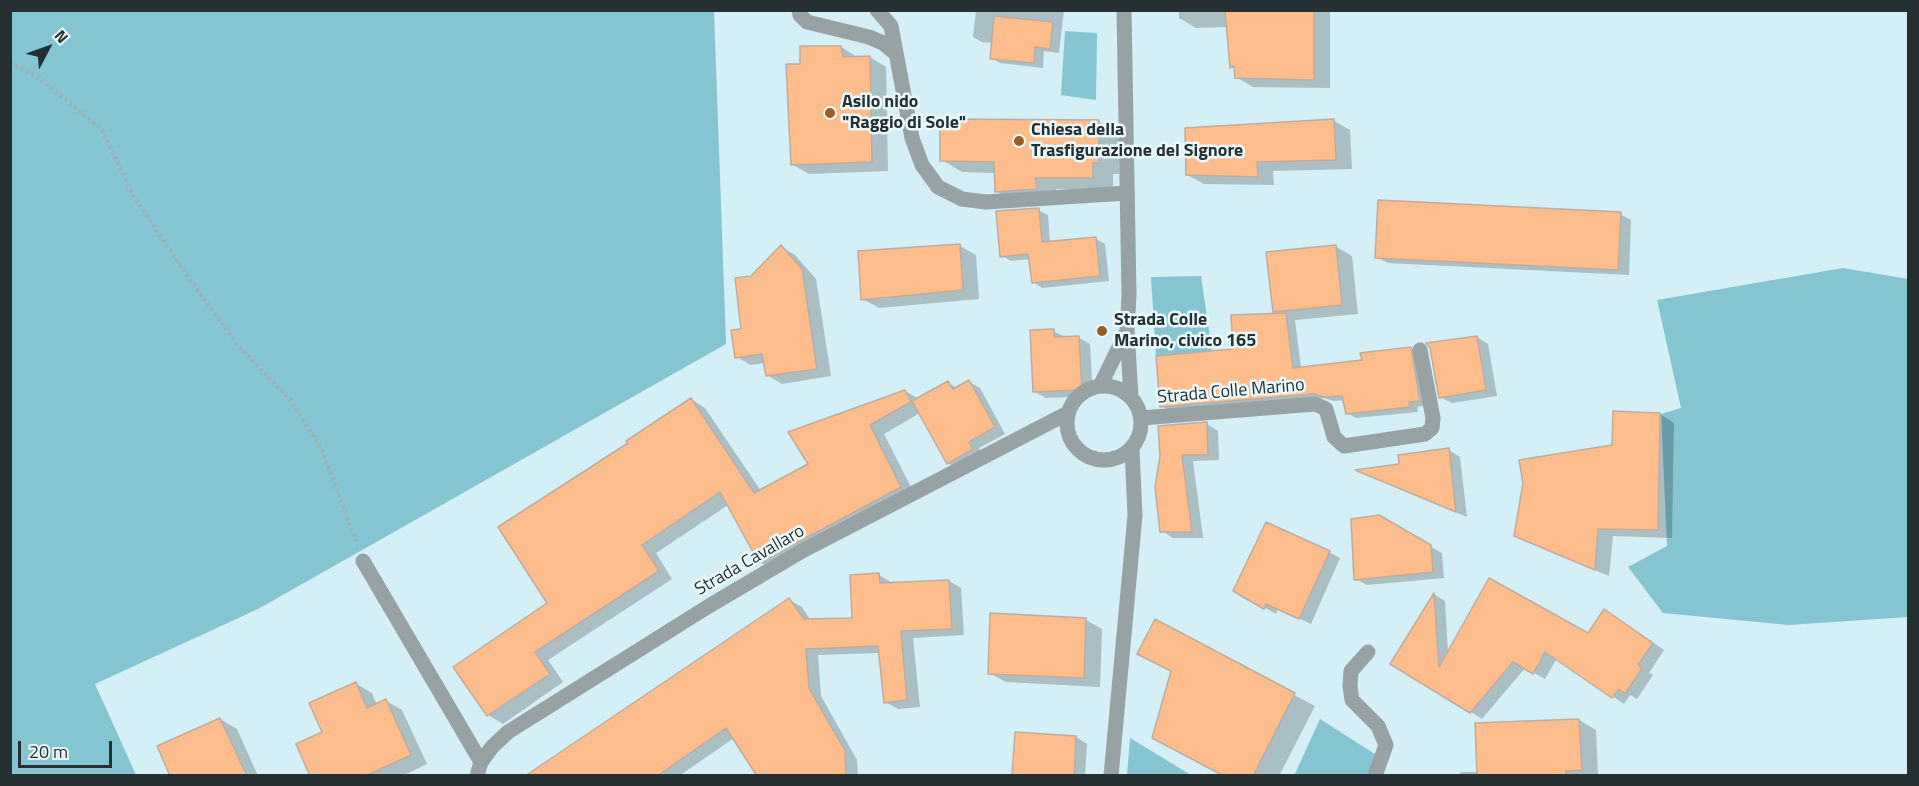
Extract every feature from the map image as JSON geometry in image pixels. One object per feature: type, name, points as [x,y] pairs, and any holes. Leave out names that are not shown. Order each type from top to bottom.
[{"type":"street","points":[[798,10],[807,22],[869,37],[883,43],[895,53]]},
{"type":"street","points":[[877,10],[891,26],[912,138],[922,165],[938,187],[962,199],[987,202],[1127,193]]},
{"type":"street","name":"Strada Colle Marino","points":[[1124,10],[1130,295],[1127,331],[1131,397]]},
{"type":"street","name":"Strada Colle Marino","points":[[1100,386],[1127,331]]},
{"type":"street","name":"Strada Colle Marino","points":[[1142,418],[1315,404],[1326,409],[1334,437],[1344,446],[1425,434],[1432,428],[1433,418],[1420,350]]},
{"type":"street","points":[[1100,386],[1117,388],[1131,397],[1142,418],[1139,438],[1132,449],[1115,459],[1096,459],[1086,456],[1072,442],[1067,423],[1068,414],[1077,397],[1088,389],[1100,386]]},
{"type":"street","name":"Strada Cavallaro","points":[[479,769],[492,747],[508,732],[720,600],[802,551],[1068,414]]},
{"type":"street","points":[[1111,776],[1135,516],[1132,449]]},
{"type":"street","points":[[363,561],[479,769]]},
{"type":"street","points":[[1368,652],[1351,671],[1350,686],[1352,700],[1378,726],[1386,745],[1375,776]]},
{"type":"path","points":[[10,63],[39,77],[102,130],[133,195],[190,280],[237,344],[291,401],[322,450],[363,561]]},
{"type":"shaded area","points":[[10,11],[714,11],[726,344],[258,609],[95,684],[136,775],[11,775]]},
{"type":"shaded area","points":[[1065,31],[1097,33],[1096,100],[1061,95]]},
{"type":"shaded area","points":[[1843,268],[1908,279],[1908,617],[1789,625],[1663,613],[1628,567],[1667,546],[1661,414],[1681,408],[1657,300]]},
{"type":"shaded area","points":[[1201,276],[1212,351],[1156,356],[1151,277]]},
{"type":"shaded area","points":[[1320,719],[1381,758],[1375,775],[1294,776]]},
{"type":"shaded area","points":[[1130,738],[1191,775],[1127,775]]},
{"type":"building","points":[[1225,10],[1314,10],[1314,80],[1235,78],[1234,66],[1230,68]]},
{"type":"building","points":[[994,16],[1053,22],[1050,49],[1035,47],[1034,63],[990,59]]},
{"type":"building","name":"Asilo nido \"Raggio di Sole\"","points":[[800,46],[841,46],[843,57],[870,56],[872,162],[791,165],[786,64],[800,64]]},
{"type":"building","name":"Chiesa della Trasfigurazione del Signore","points":[[940,119],[1099,120],[1099,163],[1093,163],[1093,178],[1035,178],[1037,189],[995,192],[994,162],[940,161]]},
{"type":"building","points":[[1334,119],[1336,160],[1257,162],[1258,177],[1186,175],[1185,128]]},
{"type":"building","points":[[1378,200],[1621,212],[1618,270],[1375,258]]},
{"type":"building","points":[[1039,208],[1042,242],[1096,237],[1100,276],[1032,283],[1028,254],[1000,257],[996,211]]},
{"type":"building","points":[[960,244],[963,290],[861,300],[858,251]]},
{"type":"building","points":[[781,245],[802,269],[817,369],[766,376],[762,354],[735,358],[731,330],[741,329],[735,278],[751,276]]},
{"type":"building","points":[[1336,245],[1342,305],[1273,312],[1266,252]]},
{"type":"building","points":[[1286,313],[1293,368],[1362,360],[1360,353],[1411,347],[1420,401],[1409,402],[1410,407],[1346,414],[1342,396],[1324,397],[1314,394],[1160,407],[1156,356],[1233,349],[1231,315]]},
{"type":"building","points":[[1054,329],[1054,337],[1079,336],[1082,390],[1033,392],[1030,330]]},
{"type":"building","points":[[1477,336],[1486,390],[1439,398],[1430,348],[1426,343]]},
{"type":"building","points":[[969,380],[995,427],[969,442],[973,449],[947,464],[912,401],[948,381],[953,389]]},
{"type":"building","points":[[905,390],[911,402],[870,425],[901,487],[759,563],[720,492],[642,545],[659,571],[535,652],[550,674],[487,716],[453,667],[547,603],[498,527],[628,443],[626,441],[691,398],[754,493],[808,464],[788,432]]},
{"type":"building","points":[[1613,411],[1660,413],[1658,530],[1598,529],[1595,570],[1514,536],[1523,483],[1519,460],[1612,445]]},
{"type":"building","points":[[1207,422],[1208,455],[1182,455],[1192,532],[1160,532],[1155,487],[1160,456],[1158,426]]},
{"type":"building","points":[[1449,448],[1456,512],[1355,470],[1399,464],[1398,455]]},
{"type":"building","points":[[1379,515],[1431,545],[1433,572],[1354,580],[1351,519]]},
{"type":"building","points":[[1266,522],[1330,551],[1299,619],[1266,604],[1264,609],[1233,591]]},
{"type":"building","points":[[879,573],[880,583],[949,580],[952,629],[901,631],[907,700],[884,703],[878,646],[806,649],[809,688],[845,751],[846,776],[757,776],[726,728],[657,776],[525,776],[789,598],[804,619],[852,618],[850,575]]},
{"type":"building","points":[[1489,578],[1588,633],[1604,609],[1653,643],[1638,665],[1642,668],[1625,694],[1619,689],[1612,698],[1545,652],[1533,674],[1513,662],[1470,713],[1390,664],[1434,593],[1439,667]]},
{"type":"building","points":[[990,613],[1086,618],[1084,678],[988,674]]},
{"type":"building","points":[[1155,619],[1295,693],[1253,776],[1224,776],[1152,738],[1171,671],[1137,654]]},
{"type":"building","points":[[356,682],[367,708],[386,699],[411,755],[365,776],[310,776],[296,744],[322,732],[309,703]]},
{"type":"building","points":[[220,718],[247,776],[170,776],[157,746]]},
{"type":"building","points":[[1579,719],[1582,770],[1566,771],[1566,776],[1477,776],[1475,723]]},
{"type":"building","points":[[1015,732],[1076,736],[1074,776],[1012,776]]},
{"type":"place","name":"Asilo nido \"Raggio di Sole\"","points":[[830,113]]},
{"type":"place","name":"Chiesa della Trasfigurazione del Signore","points":[[1019,141]]},
{"type":"place","name":"Strada Colle Marino, civico 165","points":[[1102,331]]}]
